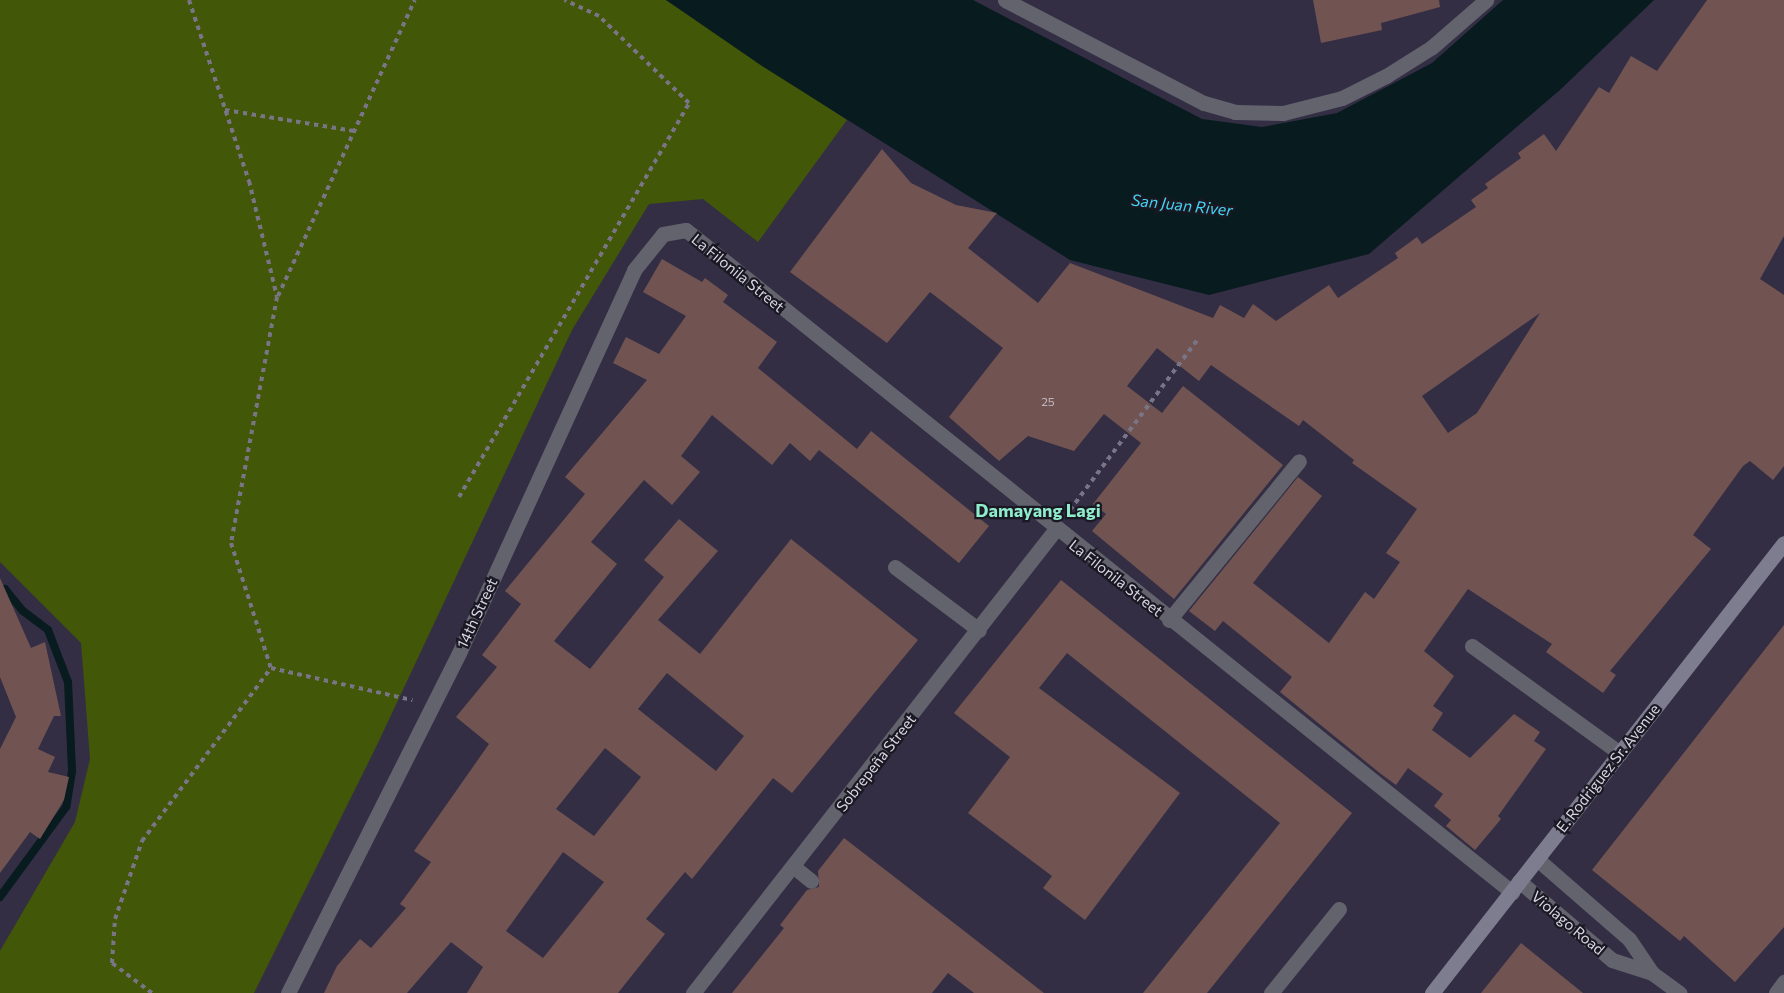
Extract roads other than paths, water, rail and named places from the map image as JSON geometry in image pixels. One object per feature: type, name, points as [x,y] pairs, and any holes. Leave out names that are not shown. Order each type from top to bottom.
[{"type":"main road","name":"E. Rodriguez Sr. Avenue","points":[[1432,993],[1784,543]]},
{"type":"street","points":[[1005,0],[1204,103],[1235,112],[1283,113],[1342,98],[1386,76],[1432,47],[1486,0]]},
{"type":"street","name":"La Filonila Street","points":[[663,234],[686,230],[1055,530],[1515,886]]},
{"type":"street","name":"14th Street","points":[[288,993],[434,705],[634,270],[663,234]]},
{"type":"street","points":[[1169,620],[1299,460]]},
{"type":"street","name":"Sobrepeña Street","points":[[693,993],[794,867],[1055,530]]},
{"type":"street","points":[[895,567],[979,630]]},
{"type":"street","points":[[1472,646],[1620,753]]},
{"type":"street","name":"Violago Road","points":[[1537,859],[1629,939],[1652,974]]},
{"type":"street","points":[[794,867],[811,881]]},
{"type":"street","name":"Violago Road","points":[[1515,886],[1611,960],[1652,974],[1680,993]]},
{"type":"street","points":[[1271,993],[1340,909]]},
{"type":"street","points":[[1776,993],[1784,982]]},
{"type":"water","name":"San Juan River","points":[[666,0],[973,0],[1202,119],[1262,127],[1337,113],[1432,63],[1503,0],[1654,0],[1561,89],[1369,254],[1209,295],[1070,260],[762,66]]},
{"type":"waterway","points":[[0,590],[5,589],[23,611],[48,630],[68,682],[72,771],[66,807],[0,897]]},
{"type":"district","name":"Damayang Lagi","points":[[1038,510]]}]
